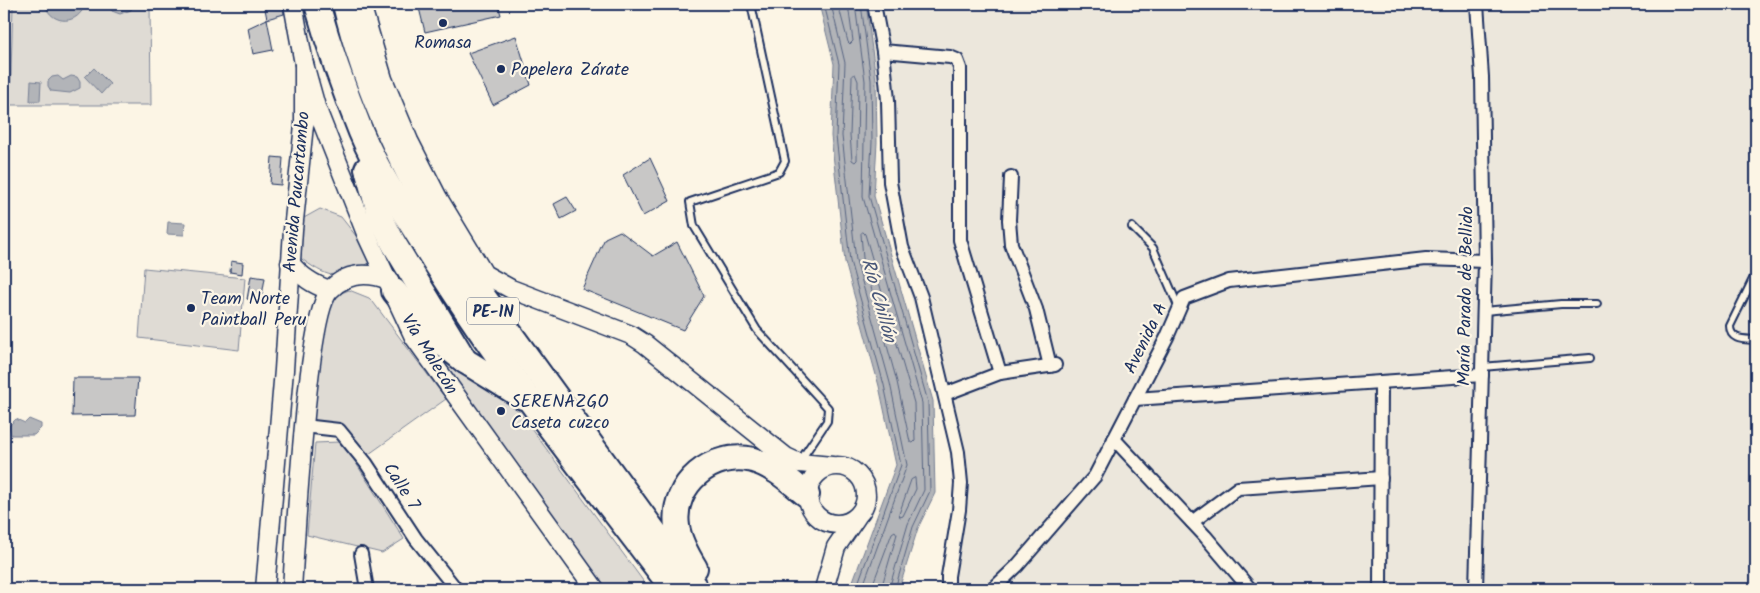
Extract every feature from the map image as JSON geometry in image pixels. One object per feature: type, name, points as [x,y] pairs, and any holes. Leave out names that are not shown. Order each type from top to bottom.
[{"type":"highway","name":"PE-1N","points":[[317,4],[337,70],[362,134],[392,191],[443,275],[531,402],[673,589]]},
{"type":"highway","name":"PE-1N","points":[[345,4],[359,55],[387,129],[419,196],[466,273],[696,589]]},
{"type":"highway","points":[[337,70],[342,100],[376,195],[382,219],[408,270],[465,361]]},
{"type":"highway","points":[[484,274],[548,367],[601,458]]},
{"type":"highway","points":[[391,286],[427,331],[465,361],[531,402]]},
{"type":"highway","points":[[706,589],[682,544],[677,526],[677,508],[680,497],[697,473],[723,460],[737,458],[751,460],[770,467],[807,495]]},
{"type":"main road","name":"Avenida Paucartambo","points":[[265,589],[277,456],[290,263],[304,125],[304,64],[293,4]]},
{"type":"main road","points":[[361,4],[383,79],[409,141],[442,205],[484,274],[510,289],[631,335],[645,344],[786,457],[800,462],[849,468],[862,480],[866,497],[860,514],[840,539],[825,582]]},
{"type":"main road","name":"Vía Malecón","points":[[304,64],[316,107],[368,236],[414,336],[595,589]]},
{"type":"main road","points":[[290,263],[301,276],[314,285],[329,290]]},
{"type":"main road","points":[[292,589],[304,426],[320,309],[329,290],[344,279],[365,273],[391,286]]},
{"type":"main road","points":[[277,456],[302,458]]},
{"type":"main road","points":[[825,582],[826,542],[807,495],[812,480],[824,469],[832,466]]},
{"type":"main road","points":[[817,517],[831,524],[839,525],[847,523],[860,514]]},
{"type":"street","points":[[874,4],[883,51],[888,100],[890,182],[902,247],[921,297],[958,452],[961,483],[959,510],[948,576],[948,589]]},
{"type":"street","name":"María Parado de Bellido","points":[[1476,589],[1485,261],[1482,77],[1477,4]]},
{"type":"street","points":[[883,51],[950,57],[957,60],[960,68],[960,240],[1000,373]]},
{"type":"street","points":[[945,394],[1000,373],[1052,365],[1036,309],[1011,244],[1009,220],[1011,177]]},
{"type":"street","name":"Avenida A","points":[[993,589],[1017,566],[1095,476],[1135,400],[1184,298],[1229,281],[1426,260],[1485,261]]},
{"type":"street","points":[[1135,400],[1381,382],[1482,371]]},
{"type":"street","points":[[1380,589],[1381,382]]},
{"type":"street","name":"Calle 7","points":[[304,426],[339,430],[366,463],[416,540],[456,589]]},
{"type":"street","points":[[1114,439],[1192,522],[1250,589]]},
{"type":"street","points":[[1192,522],[1238,488],[1381,478]]},
{"type":"street","points":[[361,554],[367,589]]},
{"type":"lane","points":[[751,4],[785,161],[779,172],[690,202],[694,226],[757,330],[828,408],[828,420],[800,462]]},
{"type":"lane","points":[[1132,227],[1153,248],[1180,309]]},
{"type":"lane","points":[[1756,273],[1730,326],[1730,330],[1735,338],[1756,340]]},
{"type":"lane","points":[[1484,311],[1561,304],[1597,304]]},
{"type":"lane","points":[[1482,371],[1590,358]]},
{"type":"shaded area","points":[[13,4],[150,4],[151,105],[10,105]]},
{"type":"shaded area","points":[[862,4],[1756,4],[1756,589],[939,589],[956,486],[939,397],[887,211],[882,122]]},
{"type":"shaded area","points":[[320,209],[341,217],[360,241],[371,261],[361,269],[343,276],[334,276],[299,257],[302,219]]},
{"type":"shaded area","name":"Team Norte Paintball Peru","points":[[144,268],[245,278],[239,350],[139,338]]},
{"type":"shaded area","points":[[349,290],[369,298],[373,302],[446,399],[369,454],[340,428],[308,424],[323,314],[336,295]]},
{"type":"shaded area","points":[[440,359],[512,402],[649,589],[604,589]]},
{"type":"shaded area","points":[[339,442],[354,460],[404,539],[382,553],[307,535],[315,443]]},
{"type":"water","points":[[85,4],[77,16],[65,20],[53,17],[48,12],[45,5]]},
{"type":"water","points":[[108,4],[134,4],[131,10],[120,14],[112,11]]},
{"type":"water","name":"Río Chillón","points":[[819,4],[866,4],[876,80],[877,142],[874,196],[933,401],[935,493],[918,528],[899,589],[850,589],[896,465],[879,386],[845,262],[831,136],[834,64]]},
{"type":"water","points":[[94,68],[110,84],[101,94],[85,77]]},
{"type":"water","points":[[58,76],[63,80],[71,76],[77,77],[80,82],[80,88],[70,93],[51,91],[48,81],[52,77]]},
{"type":"water","points":[[31,81],[41,82],[40,101],[30,101]]},
{"type":"water","points":[[168,222],[185,223],[184,235],[167,234]]},
{"type":"water","points":[[16,419],[25,423],[29,419],[41,424],[41,428],[34,435],[11,435],[9,426]]},
{"type":"building","points":[[264,4],[283,4],[284,14],[267,19]]},
{"type":"building","name":"Romasa","points":[[418,4],[498,4],[501,15],[425,32]]},
{"type":"building","points":[[267,19],[273,50],[253,54],[248,28]]},
{"type":"building","name":"Papelera Zárate","points":[[516,36],[531,85],[493,105],[468,53]]},
{"type":"building","points":[[272,157],[283,158],[281,185],[270,184]]},
{"type":"building","points":[[650,158],[670,201],[643,216],[623,175]]},
{"type":"building","points":[[567,197],[576,211],[561,219],[554,204]]},
{"type":"building","points":[[620,231],[653,256],[677,242],[704,296],[683,330],[582,289],[605,238]]},
{"type":"building","points":[[231,261],[243,263],[242,274],[230,272]]},
{"type":"building","points":[[251,276],[265,278],[261,301],[247,299]]},
{"type":"building","points":[[73,378],[138,378],[135,415],[72,416]]},
{"type":"place","name":"Romasa","points":[[443,23]]},
{"type":"place","name":"Papelera Zárate","points":[[501,69]]},
{"type":"place","name":"Team Norte Paintball Peru","points":[[191,308]]},
{"type":"place","name":"SERENAZGO Caseta cuzco","points":[[501,411]]}]
